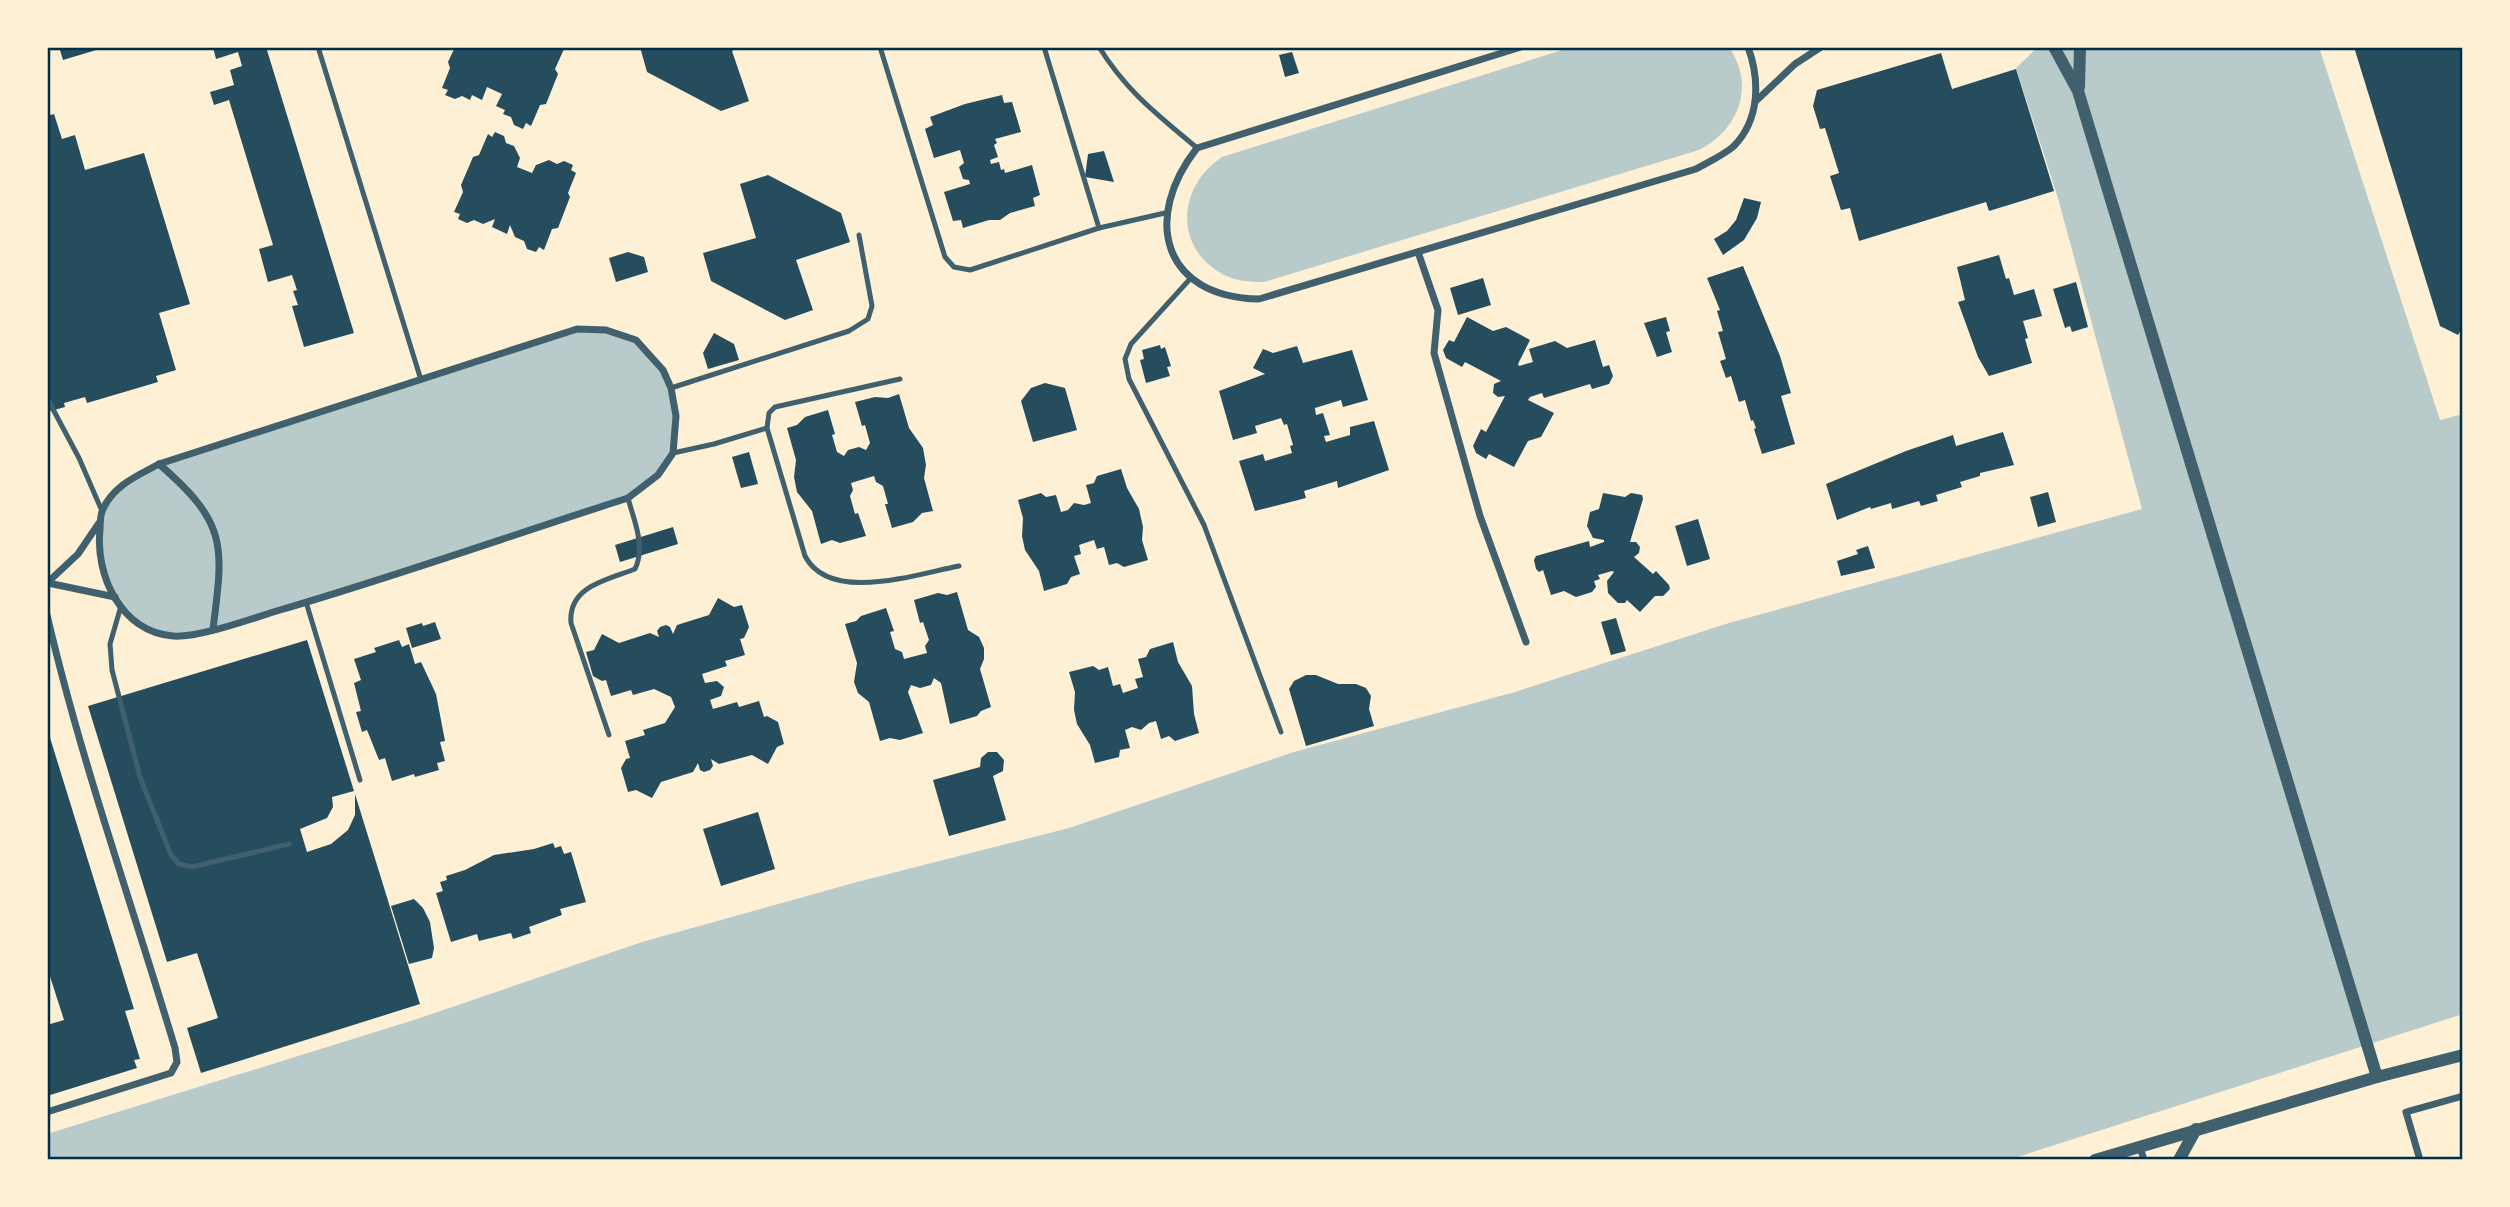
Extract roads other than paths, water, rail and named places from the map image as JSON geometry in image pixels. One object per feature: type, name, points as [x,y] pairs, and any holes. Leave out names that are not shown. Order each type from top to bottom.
[{"type":"street","points":[[1521,47],[1197,148],[1184,164],[1165,213],[1172,253],[1190,279],[1207,289],[1223,295],[1259,299],[1696,169],[1733,146],[1746,127],[1756,100],[1758,83],[1748,47]]},
{"type":"street","points":[[1756,100],[1795,64],[1821,47]]},
{"type":"street","points":[[2054,47],[2078,91],[2377,1077]]},
{"type":"street","points":[[2078,91],[2080,47]]},
{"type":"street","points":[[1418,252],[1438,310],[1434,353],[1480,516],[1527,642]]},
{"type":"street","points":[[577,329],[606,330],[636,340],[663,370],[671,388],[676,416],[673,453],[659,475],[628,498],[306,602],[213,629],[173,636],[142,627],[121,606],[108,587],[98,553],[102,511],[118,487],[159,464],[577,329]]},
{"type":"street","points":[[159,464],[191,491],[206,512],[217,537],[221,570],[213,629]]},
{"type":"street","points":[[48,583],[78,554],[100,521]]},
{"type":"street","points":[[48,583],[115,597]]},
{"type":"street","points":[[47,615],[86,758],[136,917],[177,1062],[171,1073],[47,1112]]},
{"type":"street","points":[[2095,1160],[2377,1077],[2463,1055]]},
{"type":"street","points":[[2420,1160],[2406,1112],[2463,1096]]},
{"type":"street","points":[[2179,1160],[2196,1129]]},
{"type":"street","points":[[2140,1147],[2144,1160]]},
{"type":"lane","points":[[317,47],[421,380]]},
{"type":"lane","points":[[880,47],[945,257],[954,267],[970,270],[1099,228],[1165,213]]},
{"type":"lane","points":[[1044,47],[1099,228]]},
{"type":"lane","points":[[1099,47],[1115,73],[1136,96],[1197,148]]},
{"type":"lane","points":[[671,388],[849,331],[869,319],[872,306],[859,235]]},
{"type":"lane","points":[[1190,279],[1131,344],[1125,359],[1129,379],[1204,525],[1280,732]]},
{"type":"lane","points":[[900,379],[775,407],[769,413],[767,428],[805,556],[810,567],[830,580],[860,584],[959,566]]},
{"type":"lane","points":[[47,398],[79,458],[102,511]]},
{"type":"lane","points":[[673,453],[767,428]]},
{"type":"lane","points":[[609,735],[571,623],[570,610],[583,590],[635,569],[640,557],[640,545],[628,498]]},
{"type":"lane","points":[[306,602],[360,780]]},
{"type":"lane","points":[[121,606],[110,644],[112,670],[140,777],[171,855],[179,864],[192,867],[289,844]]}]
